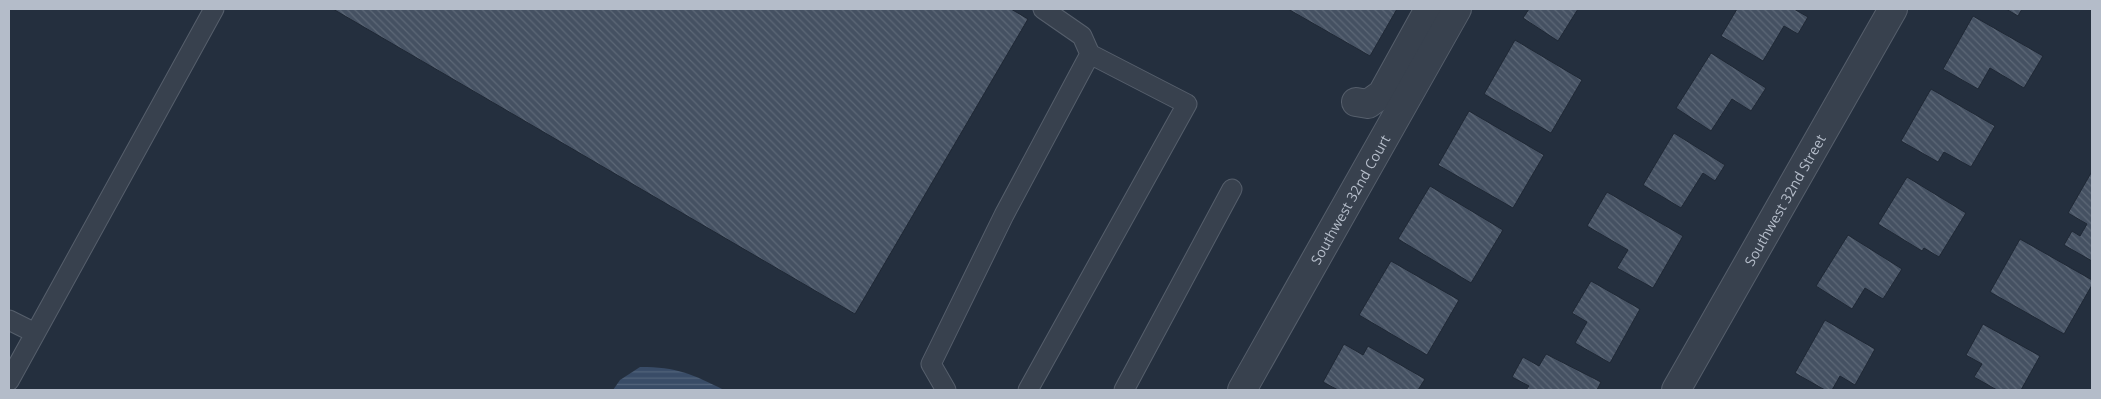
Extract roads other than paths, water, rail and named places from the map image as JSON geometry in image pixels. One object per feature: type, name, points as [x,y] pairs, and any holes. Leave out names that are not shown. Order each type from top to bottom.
[{"type":"street","points":[[1356,102],[1368,104],[1382,94],[1429,9]]},
{"type":"street","name":"Southwest 32nd Court","points":[[1242,390],[1457,9]]},
{"type":"street","name":"Southwest 32nd Street","points":[[1676,390],[1893,9]]},
{"type":"lane","points":[[9,381],[214,9]]},
{"type":"lane","points":[[1028,390],[1187,104],[1090,54],[1082,36],[1043,9]]},
{"type":"lane","points":[[946,390],[931,364],[1004,215],[1090,54]]},
{"type":"lane","points":[[1124,390],[1232,189]]},
{"type":"lane","points":[[9,320],[35,333]]},
{"type":"water","points":[[640,367],[664,368],[684,372],[724,390],[613,390],[620,380]]}]
